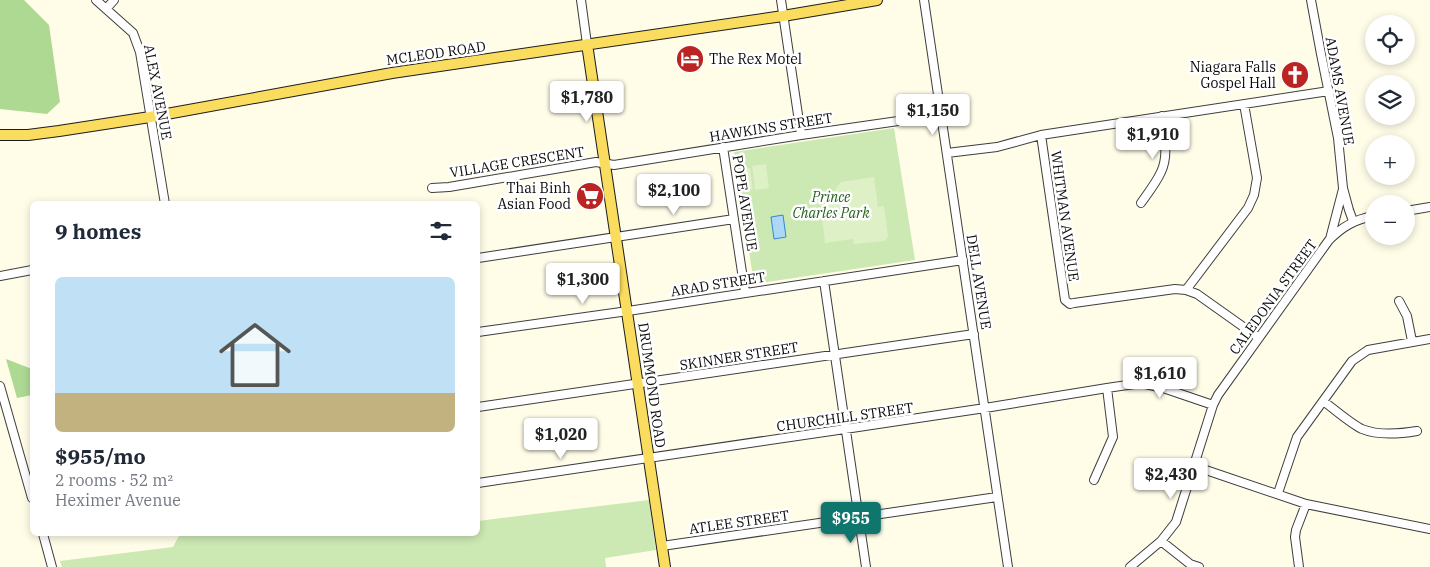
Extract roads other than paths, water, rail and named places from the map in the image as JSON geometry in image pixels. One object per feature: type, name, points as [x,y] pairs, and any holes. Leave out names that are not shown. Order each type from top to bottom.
[{"type":"main road","name":"MCLEOD ROAD","points":[[0,135],[28,135],[59,131],[392,73],[783,16],[877,0]]},
{"type":"main road","name":"DRUMMOND ROAD","points":[[587,44],[665,567]]},
{"type":"street","name":"ALEX AVENUE","points":[[96,0],[132,33],[140,52],[164,201]]},
{"type":"street","points":[[106,9],[114,0]]},
{"type":"street","name":"DRUMMOND ROAD","points":[[581,0],[587,44]]},
{"type":"street","points":[[781,0],[801,135]]},
{"type":"street","name":"DELL AVENUE","points":[[924,0],[1008,567]]},
{"type":"street","name":"ADAMS AVENUE","points":[[1311,0],[1320,54],[1338,138],[1344,188],[1353,221]]},
{"type":"street","points":[[947,153],[997,147],[1041,135],[1329,92]]},
{"type":"street","points":[[1244,104],[1257,178],[1254,194],[1248,208],[1186,290],[1197,294],[1259,338]]},
{"type":"street","name":"HAWKINS STREET","points":[[606,164],[614,165],[940,115]]},
{"type":"street","points":[[1142,202],[1163,165],[1165,152],[1162,116]]},
{"type":"street","name":"WHITMAN AVENUE","points":[[1041,135],[1065,300],[1070,304],[1175,289],[1186,290]]},
{"type":"street","name":"POPE AVENUE","points":[[724,147],[745,292]]},
{"type":"street","name":"VILLAGE CRESCENT","points":[[432,188],[449,187],[596,162],[606,164]]},
{"type":"street","name":"ADAMS AVENUE","points":[[1330,240],[1344,188]]},
{"type":"street","points":[[1415,210],[1430,207]]},
{"type":"street","name":"CALEDONIA STREET","points":[[1130,567],[1160,542],[1176,522],[1213,405],[1218,395],[1330,240],[1340,229],[1353,221],[1365,218]]},
{"type":"street","points":[[480,258],[734,219]]},
{"type":"street","name":"ARAD STREET","points":[[480,332],[963,260]]},
{"type":"street","points":[[0,276],[30,270]]},
{"type":"street","points":[[824,281],[866,567]]},
{"type":"street","points":[[1399,300],[1407,316],[1412,341]]},
{"type":"street","name":"SKINNER STREET","points":[[480,407],[974,334]]},
{"type":"street","points":[[1278,493],[1297,437],[1352,361],[1368,350],[1430,339]]},
{"type":"street","name":"CHURCHILL STREET","points":[[480,483],[1141,383],[1213,405]]},
{"type":"street","points":[[0,386],[30,491]]},
{"type":"street","points":[[1094,480],[1113,437],[1107,388]]},
{"type":"street","points":[[1323,401],[1361,428],[1372,432],[1396,434],[1417,431]]},
{"type":"street","points":[[1194,466],[1306,504],[1430,529]]},
{"type":"street","name":"ATLEE STREET","points":[[662,546],[997,497]]},
{"type":"street","points":[[1299,567],[1295,538],[1296,530],[1306,504]]},
{"type":"street","points":[[44,536],[52,567]]},
{"type":"street","points":[[1160,542],[1190,564],[1199,567]]},
{"type":"water","points":[[783,215],[786,237],[774,239],[771,217]]},
{"type":"place","name":"The Rex Motel","points":[[690,59]]},
{"type":"place","name":"Niagara Falls Gospel Hall","points":[[1295,75]]},
{"type":"place","name":"Thai Binh Asian Food","points":[[590,196]]},
{"type":"park label","name":"Prince Charles Park","points":[[831,206]]}]
